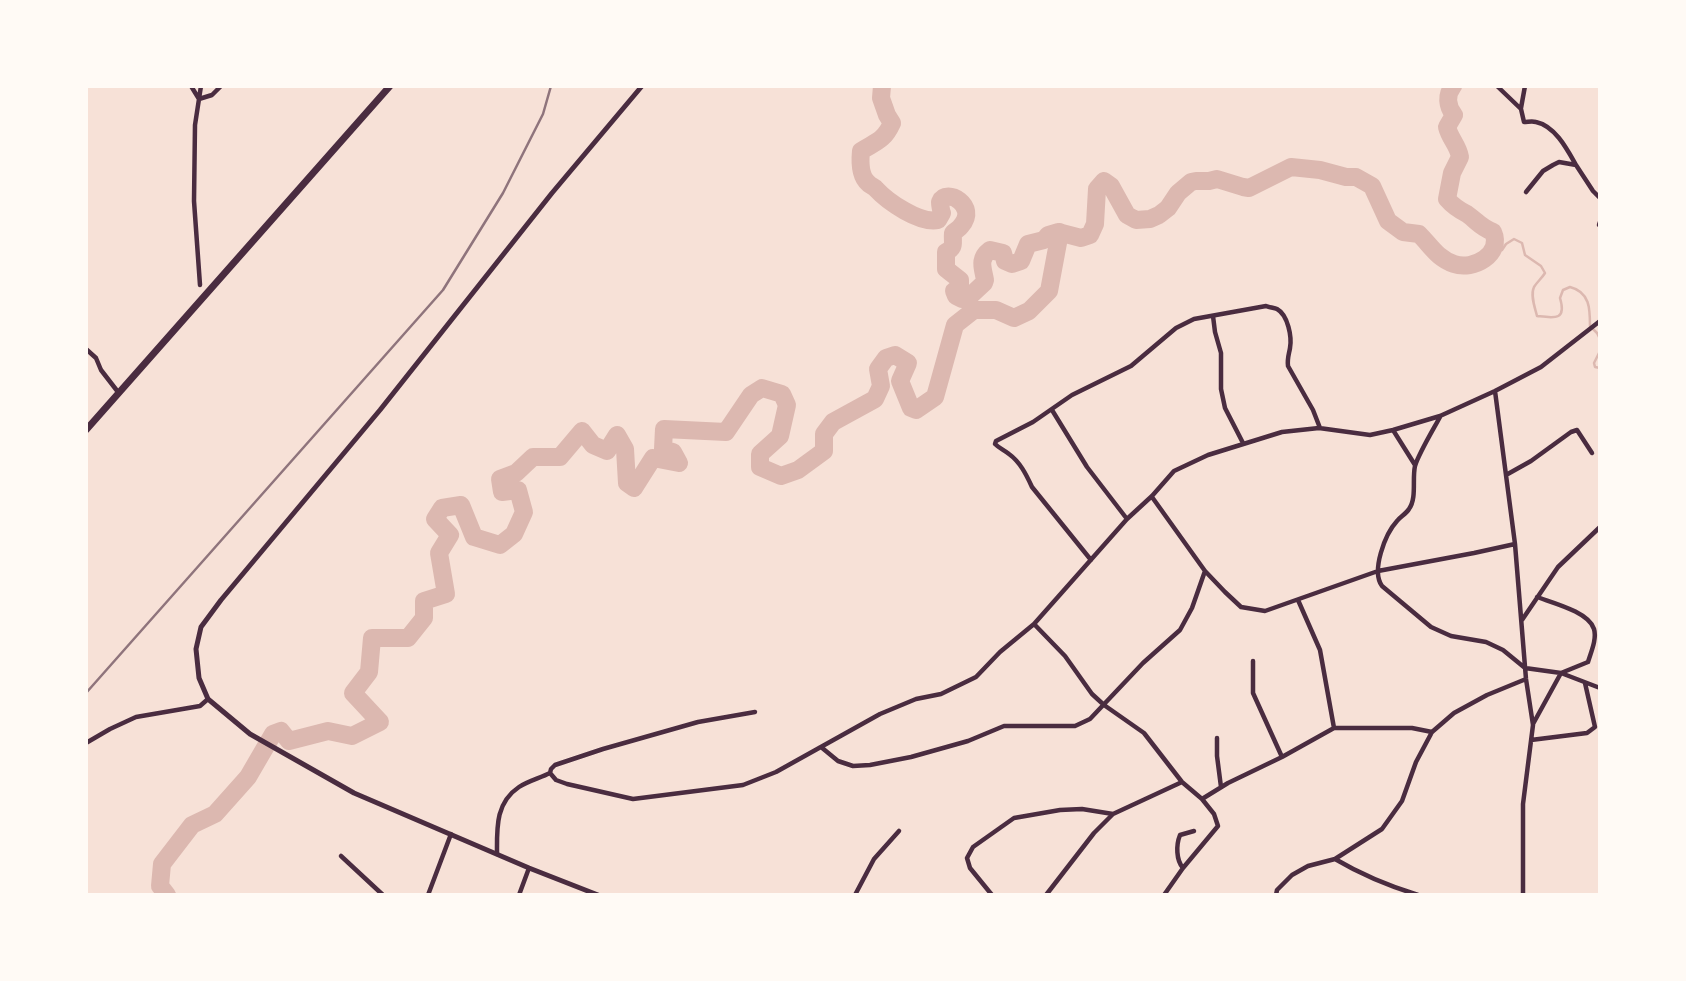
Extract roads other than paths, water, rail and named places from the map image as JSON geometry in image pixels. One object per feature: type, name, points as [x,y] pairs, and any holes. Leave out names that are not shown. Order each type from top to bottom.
[{"type":"main road","points":[[86,430],[390,86]]},
{"type":"street","points":[[191,86],[199,99]]},
{"type":"street","points":[[200,285],[194,201],[195,125],[201,86]]},
{"type":"street","points":[[199,99],[212,95],[221,86]]},
{"type":"street","points":[[598,895],[355,793],[250,734],[208,699],[199,678],[196,649],[201,627],[221,600],[380,410],[552,193],[642,86]]},
{"type":"street","points":[[1497,86],[1521,109]]},
{"type":"street","points":[[1525,86],[1521,109],[1524,122],[1536,122],[1552,129],[1600,198]]},
{"type":"street","points":[[1527,192],[1543,171],[1553,165],[1559,162],[1576,165]]},
{"type":"street","points":[[1091,560],[1032,487],[1018,463],[995,444],[996,441],[1033,422],[1072,395],[1132,366],[1176,328],[1194,319],[1266,306],[1276,308],[1288,325],[1291,345],[1287,358],[1288,366],[1320,428]]},
{"type":"street","points":[[1213,316],[1214,332],[1221,353],[1221,389],[1225,408],[1242,443]]},
{"type":"street","points":[[550,773],[556,780],[568,784],[633,799],[743,785],[776,772],[880,714],[916,699],[940,694],[976,677],[1000,652],[1034,624],[1127,519],[1174,471],[1208,455],[1282,432],[1320,428],[1370,435],[1440,416],[1541,367],[1600,321]]},
{"type":"street","points":[[86,349],[96,358],[101,370],[119,393]]},
{"type":"street","points":[[1495,391],[1515,544],[1526,679],[1533,725],[1523,804],[1523,895]]},
{"type":"street","points":[[1052,410],[1087,467],[1127,519]]},
{"type":"street","points":[[1440,416],[1415,466],[1410,509],[1396,521],[1385,537],[1378,581],[1431,627],[1451,636],[1486,642],[1503,650],[1525,668],[1561,673],[1600,688]]},
{"type":"street","points":[[1393,430],[1415,466]]},
{"type":"street","points":[[1506,475],[1577,430],[1592,453]]},
{"type":"street","points":[[1152,496],[1205,571],[1241,607],[1265,611],[1378,571],[1515,544]]},
{"type":"street","points":[[1521,621],[1558,567],[1600,527]]},
{"type":"street","points":[[821,747],[838,761],[853,766],[870,765],[957,744],[1004,726],[1075,726],[1090,719],[1143,663],[1180,630],[1192,608],[1205,571]]},
{"type":"street","points":[[1533,725],[1561,673],[1588,662],[1594,639],[1594,628],[1586,617],[1537,597]]},
{"type":"street","points":[[1298,600],[1320,650],[1334,728]]},
{"type":"street","points":[[1034,624],[1065,656],[1092,694],[1144,733],[1182,782],[1202,799],[1214,814],[1218,826],[1164,895]]},
{"type":"street","points":[[1253,661],[1253,694],[1282,757]]},
{"type":"street","points":[[1276,895],[1277,890],[1292,875],[1308,866],[1335,859],[1382,829],[1402,801],[1416,762],[1432,732],[1454,713],[1487,695],[1526,679]]},
{"type":"street","points":[[1531,740],[1587,733],[1595,727],[1585,682]]},
{"type":"street","points":[[86,743],[136,717],[200,706],[208,699]]},
{"type":"street","points":[[497,854],[497,819],[502,804],[518,787],[550,773],[555,765],[698,722],[755,712]]},
{"type":"street","points":[[1202,799],[1334,728],[1412,728],[1432,732]]},
{"type":"street","points":[[1217,738],[1221,787]]},
{"type":"street","points":[[1046,895],[1094,833],[1113,814],[1182,782]]},
{"type":"street","points":[[992,895],[970,868],[967,858],[973,847],[1014,818],[1082,808],[1113,814]]},
{"type":"street","points":[[855,895],[874,859],[899,831]]},
{"type":"street","points":[[1183,868],[1178,861],[1178,839],[1180,835],[1194,831]]},
{"type":"street","points":[[428,895],[451,834]]},
{"type":"street","points":[[341,856],[383,895]]},
{"type":"street","points":[[1335,859],[1362,875],[1419,895]]},
{"type":"street","points":[[519,895],[529,868]]},
{"type":"waterway","points":[[882,86],[881,98],[892,123],[882,137],[861,151],[863,176],[896,206],[922,219],[938,220],[942,213],[940,202],[943,198],[960,201],[964,206],[966,219],[953,233],[952,246],[946,252],[946,269],[960,280],[960,287],[954,291],[956,296],[962,299],[969,297],[984,283],[983,260],[990,250],[1003,253],[1005,261],[1012,264],[1021,261],[1028,244],[1044,240],[1048,235],[1058,232],[1081,238],[1090,235],[1095,224],[1097,189],[1104,181],[1111,186],[1127,215],[1136,220],[1150,219],[1168,208],[1178,193],[1191,182],[1217,179],[1249,188],[1291,167],[1356,177],[1372,186],[1388,221],[1403,232],[1419,234],[1439,255],[1454,264],[1462,266],[1477,263],[1490,254],[1494,247],[1493,232],[1447,199],[1452,173],[1460,157],[1447,127],[1454,115],[1448,101],[1453,86]]},
{"type":"waterway","points":[[167,895],[160,886],[162,864],[192,825],[215,814],[248,777],[273,734],[281,731],[289,741],[328,731],[352,736],[380,722],[353,693],[369,672],[372,638],[408,638],[424,618],[424,601],[446,594],[439,553],[450,535],[435,519],[442,508],[461,505],[474,537],[500,545],[514,534],[524,512],[518,490],[502,492],[500,479],[516,473],[533,457],[560,457],[582,431],[593,445],[607,451],[617,435],[625,449],[627,483],[634,488],[653,458],[679,463],[673,452],[663,449],[664,429],[726,432],[751,395],[762,388],[782,394],[787,405],[780,436],[760,454],[760,467],[781,476],[798,470],[824,451],[824,434],[833,422],[875,399],[881,386],[878,369],[886,358],[895,355],[908,363],[900,381],[911,408],[916,410],[935,397],[955,325],[974,310],[996,310],[1014,318],[1029,311],[1049,291],[1060,232]]},
{"type":"waterway","points":[[1493,251],[1502,250],[1514,239],[1522,243],[1525,255],[1541,266],[1545,273],[1533,290],[1537,316],[1558,316],[1562,311],[1560,298],[1563,290],[1570,287],[1577,289],[1588,302],[1590,326],[1600,339]]},
{"type":"waterway","points":[[1600,351],[1594,363],[1595,367],[1600,368]]},
{"type":"railway","points":[[86,693],[443,290],[503,193],[543,114],[551,86]]}]
